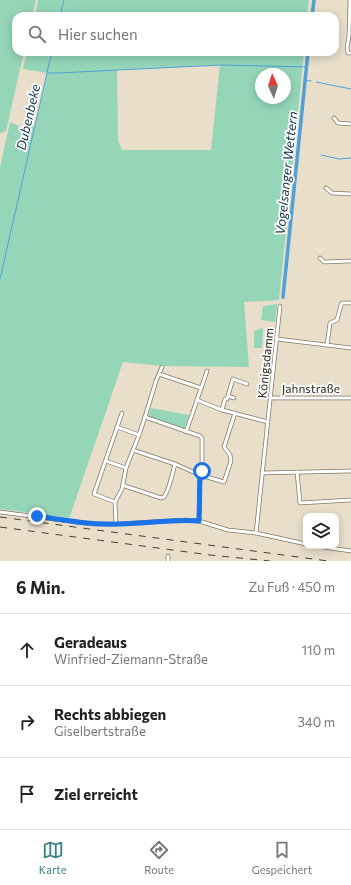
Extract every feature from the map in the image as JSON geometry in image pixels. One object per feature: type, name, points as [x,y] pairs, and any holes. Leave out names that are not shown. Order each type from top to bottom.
[{"type":"street","points":[[350,0],[349,36],[347,48],[348,53],[351,53]]},
{"type":"street","points":[[334,118],[338,123],[351,124]]},
{"type":"street","points":[[326,188],[332,193],[351,194]]},
{"type":"street","points":[[320,258],[324,262],[351,261]]},
{"type":"street","points":[[327,345],[330,322],[337,320],[342,303],[351,303]]},
{"type":"street","name":"Königsdamm","points":[[256,533],[280,306]]},
{"type":"street","points":[[277,339],[351,348]]},
{"type":"street","points":[[116,524],[115,502],[122,489],[126,468],[162,367]]},
{"type":"street","points":[[186,432],[207,371]]},
{"type":"street","points":[[159,374],[201,388]]},
{"type":"street","points":[[222,410],[233,379],[247,384]]},
{"type":"street","points":[[228,396],[234,398]]},
{"type":"street","name":"Jahnstraße","points":[[270,398],[351,398]]},
{"type":"street","points":[[197,400],[222,410],[268,422]]},
{"type":"street","points":[[115,502],[94,494],[122,413]]},
{"type":"street","points":[[133,450],[175,464],[200,475],[224,482],[231,461],[230,455],[224,447],[235,413]]},
{"type":"street","points":[[145,417],[202,438],[199,521]]},
{"type":"street","points":[[117,427],[139,435]]},
{"type":"street","points":[[106,461],[126,468]]},
{"type":"street","points":[[122,485],[158,497],[164,497],[175,464]]},
{"type":"street","points":[[262,473],[351,471]]},
{"type":"street","points":[[297,472],[300,502],[351,500]]},
{"type":"street","points":[[0,512],[92,524],[179,520],[199,521],[228,530],[256,533],[303,543]]},
{"type":"street","points":[[337,549],[351,551]]},
{"type":"street","points":[[168,556],[168,561]]},
{"type":"green space","points":[[0,0],[36,0],[33,12],[12,12],[12,56],[23,56],[6,131],[0,133]]},
{"type":"green space","points":[[38,0],[309,0],[308,12],[36,12]]},
{"type":"green space","points":[[26,56],[304,56],[279,300],[244,302],[249,367],[162,366],[123,362],[69,518],[0,509],[0,168],[10,122],[23,128],[35,126],[47,73],[23,69]],"holes":[[[220,65],[211,150],[122,150],[118,140],[117,70]]]},
{"type":"green space","points":[[277,304],[275,322],[261,320],[263,306]]},
{"type":"green space","points":[[263,328],[262,348],[254,348],[254,331]]},
{"type":"green space","points":[[151,408],[189,415],[184,429],[148,417]]},
{"type":"waterway","points":[[61,12],[64,0]]},
{"type":"waterway","name":"Vogelsanger Wettern","points":[[312,12],[314,0]]},
{"type":"waterway","points":[[47,72],[51,56]]},
{"type":"waterway","name":"Vogelsanger Wettern","points":[[283,297],[308,56]]},
{"type":"waterway","name":"Dubenbeke","points":[[0,279],[47,73],[220,65],[307,67]]},
{"type":"waterway","name":"Vogelsanger Wettern","points":[[305,80],[311,81]]},
{"type":"waterway","points":[[316,82],[351,89]]},
{"type":"waterway","points":[[321,155],[339,159],[351,158]]},
{"type":"railway","points":[[0,517],[328,561]]},
{"type":"railway","points":[[0,527],[210,555],[270,561]]},
{"type":"route","points":[[37,516],[92,524],[186,520],[199,521],[200,475],[202,471]]}]
